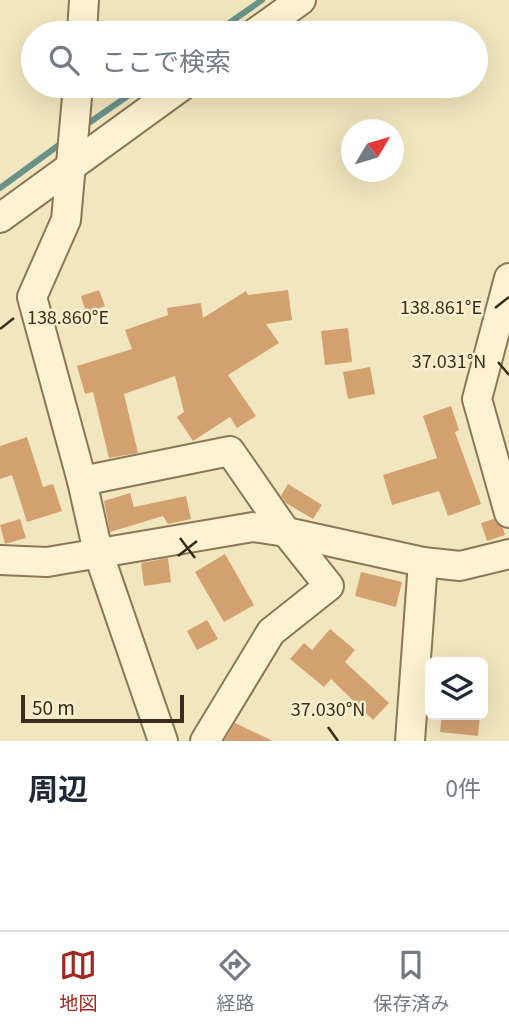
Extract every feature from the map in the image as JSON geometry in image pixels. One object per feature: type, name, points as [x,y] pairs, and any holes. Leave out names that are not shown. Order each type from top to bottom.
[{"type":"street","points":[[83,21],[84,0]]},
{"type":"street","points":[[272,21],[301,0]]},
{"type":"street","points":[[77,98],[66,220],[32,297],[82,481],[98,552],[163,741]]},
{"type":"street","points":[[0,218],[165,98]]},
{"type":"street","points":[[509,278],[477,399],[509,513]]},
{"type":"street","points":[[82,481],[230,451],[286,531],[329,586],[271,632],[205,741]]},
{"type":"street","points":[[0,560],[47,562],[253,527],[286,531],[423,562],[460,566],[509,554]]},
{"type":"street","points":[[410,741],[423,562]]},
{"type":"building","points":[[99,290],[105,306],[86,313],[81,296]]},
{"type":"building","points":[[288,290],[292,320],[266,324],[279,343],[228,375],[256,416],[237,428],[230,417],[193,441],[177,417],[184,412],[175,376],[124,394],[138,453],[109,458],[93,392],[85,394],[77,366],[132,349],[125,330],[168,315],[167,308],[201,303],[203,318],[246,291],[248,295]]},
{"type":"building","points":[[348,328],[352,362],[325,365],[321,331]]},
{"type":"building","points":[[370,367],[375,394],[348,399],[343,372]]},
{"type":"building","points":[[451,406],[459,430],[455,432],[481,504],[448,516],[439,491],[392,505],[383,475],[437,458],[423,416]]},
{"type":"building","points":[[27,437],[43,487],[53,484],[62,511],[27,522],[12,475],[0,479],[0,446]]},
{"type":"building","points":[[288,484],[322,505],[313,519],[286,503],[281,496]]},
{"type":"building","points":[[130,493],[134,507],[186,496],[191,519],[168,524],[163,516],[110,532],[104,501]]},
{"type":"building","points":[[20,519],[26,538],[5,544],[0,525]]},
{"type":"building","points":[[494,519],[503,528],[505,535],[487,541],[481,523]]},
{"type":"building","points":[[225,554],[254,605],[224,622],[195,572]]},
{"type":"building","points":[[168,558],[171,582],[144,586],[141,563]]},
{"type":"building","points":[[361,572],[402,582],[396,607],[355,596]]},
{"type":"building","points":[[207,620],[218,639],[197,650],[187,631]]},
{"type":"building","points":[[330,629],[355,650],[345,662],[389,703],[373,720],[331,679],[324,687],[290,659],[304,643],[312,650]]},
{"type":"building","points":[[441,720],[480,720],[478,736],[440,732]]},
{"type":"building","points":[[235,723],[273,741],[224,741]]},
{"type":"waterway","points":[[232,21],[262,0]]},
{"type":"waterway","points":[[83,127],[125,98]]},
{"type":"waterway","points":[[0,188],[63,142]]}]
